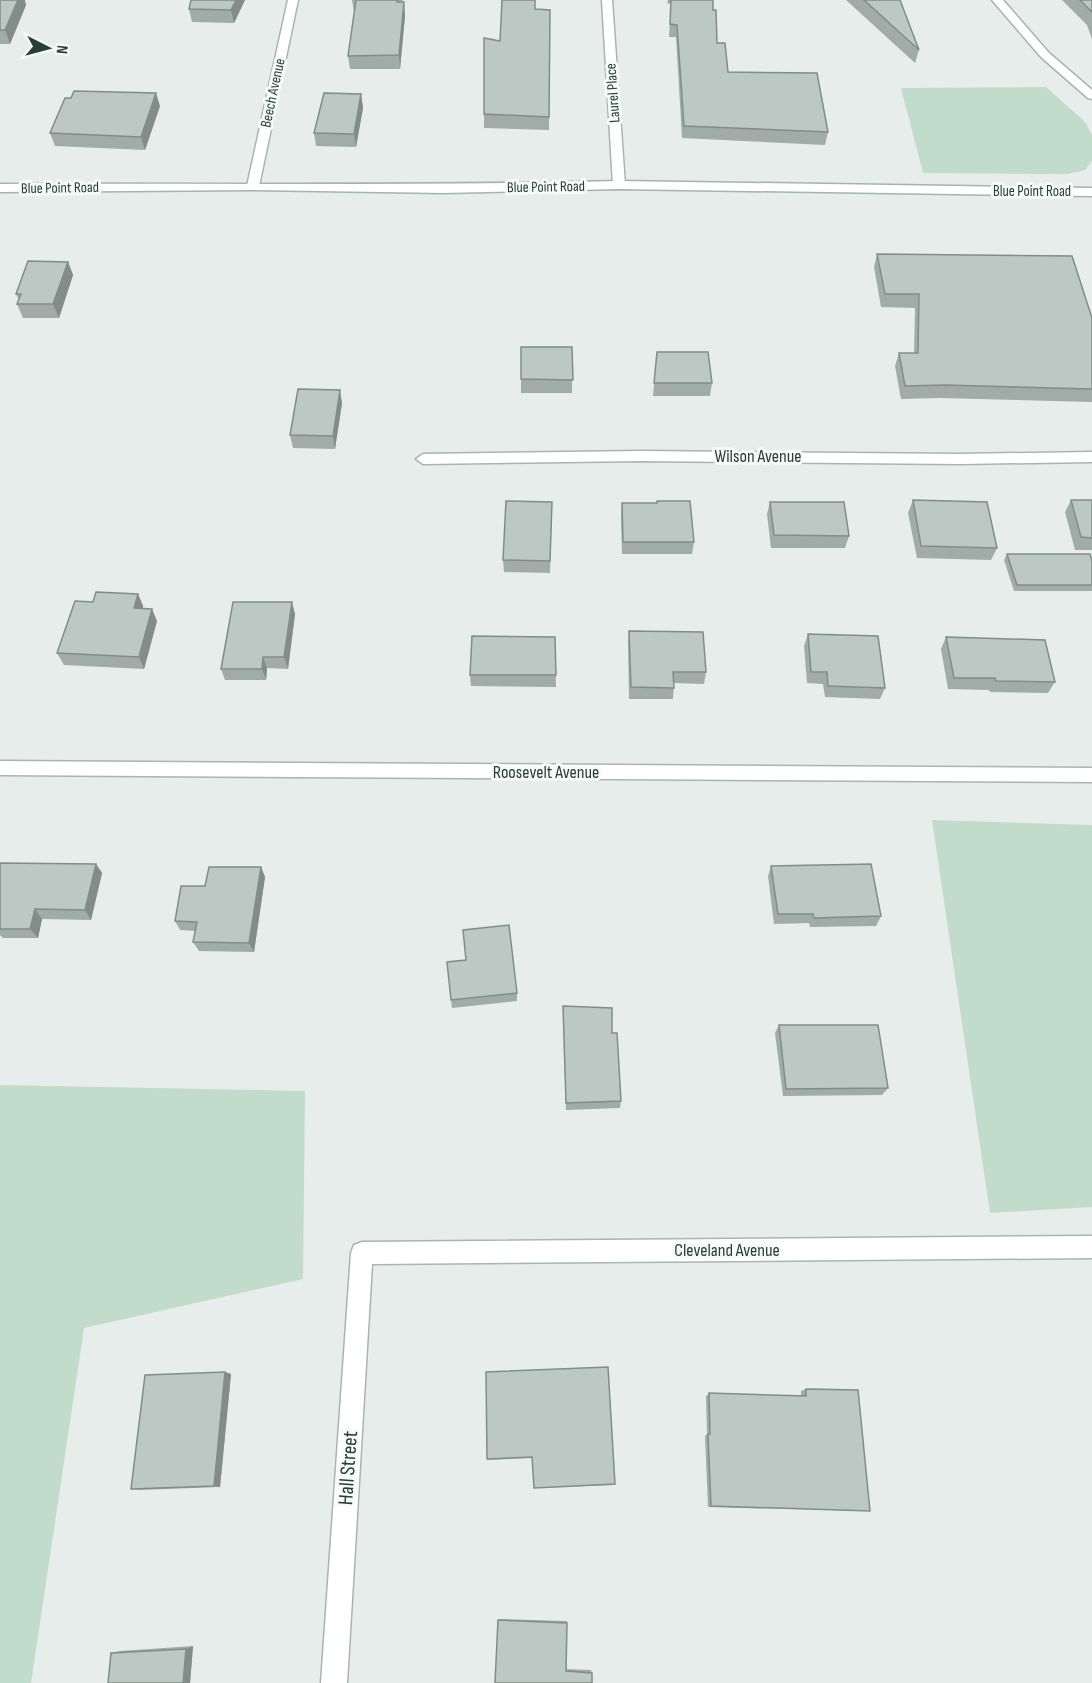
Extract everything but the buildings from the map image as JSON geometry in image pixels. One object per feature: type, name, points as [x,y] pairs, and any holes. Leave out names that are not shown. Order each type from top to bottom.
[{"type":"street","name":"Beech Avenue","points":[[253,186],[292,0]]},
{"type":"street","name":"Laurel Place","points":[[607,0],[619,185]]},
{"type":"street","points":[[997,0],[1045,55],[1092,96]]},
{"type":"street","name":"Blue Point Road","points":[[0,188],[253,186],[443,189],[619,185],[1092,192]]},
{"type":"street","name":"Wilson Avenue","points":[[423,459],[642,456],[960,459],[1092,457]]},
{"type":"street","name":"Roosevelt Avenue","points":[[0,768],[1092,776]]},
{"type":"street","name":"Cleveland Avenue","points":[[362,1253],[1092,1247]]},
{"type":"street","name":"Hall Street","points":[[334,1683],[362,1253]]},
{"type":"green space","points":[[1046,87],[1085,122],[1092,135],[1092,161],[1085,170],[1068,174],[923,173],[901,88]]},
{"type":"green space","points":[[932,820],[1092,825],[1092,1207],[990,1213]]},
{"type":"green space","points":[[0,1085],[305,1091],[303,1279],[84,1328],[31,1683],[0,1683]]}]
